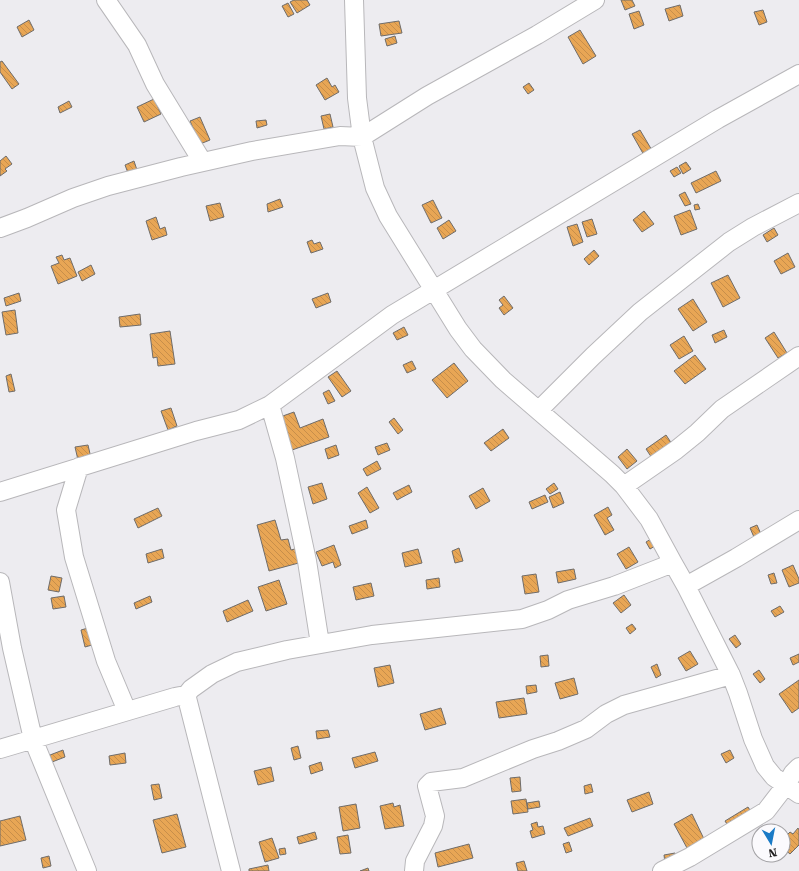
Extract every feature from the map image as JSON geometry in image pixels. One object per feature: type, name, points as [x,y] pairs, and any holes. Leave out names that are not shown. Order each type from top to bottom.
[{"type":"street","points":[[106,0],[137,45],[155,84],[202,161]]},
{"type":"street","points":[[354,0],[357,98],[362,137],[375,188],[388,216],[458,329],[473,348],[503,380],[612,474],[624,486],[649,519],[686,586],[731,675],[752,739],[761,758],[769,772],[792,789]]},
{"type":"street","points":[[0,228],[73,198],[108,186],[202,161],[340,136],[362,137],[427,96],[537,35],[595,0]]},
{"type":"street","points":[[0,492],[196,431],[240,420],[270,405],[392,315],[718,119],[799,74]]},
{"type":"street","points":[[539,410],[640,312],[729,242],[753,227],[799,203]]},
{"type":"street","points":[[624,486],[676,450],[697,433],[722,409],[799,356]]},
{"type":"street","points":[[270,405],[285,458],[308,561],[320,644]]},
{"type":"street","points":[[79,467],[68,499],[66,510],[74,557],[106,661],[127,711]]},
{"type":"street","points":[[686,586],[799,520]]},
{"type":"street","points":[[231,871],[187,698],[187,694],[191,689],[223,668],[237,662],[287,650],[372,635],[522,618],[548,610],[568,600],[614,586],[673,563]]},
{"type":"street","points":[[0,582],[12,648],[34,739],[87,871]]},
{"type":"street","points":[[414,871],[415,861],[433,826],[435,816],[427,786],[431,782],[463,778],[533,749],[558,741],[586,729],[606,714],[624,705],[731,675]]},
{"type":"street","points":[[0,749],[180,696],[187,698]]},
{"type":"street","points":[[662,871],[690,857],[766,811],[792,789],[793,773],[799,767]]},
{"type":"building","points":[[294,0],[307,0],[310,5],[297,13],[290,2]]},
{"type":"building","points":[[621,0],[632,0],[635,6],[625,10]]},
{"type":"building","points":[[288,3],[294,14],[288,17],[282,6]]},
{"type":"building","points":[[680,5],[683,16],[669,21],[665,9]]},
{"type":"building","points":[[763,10],[767,22],[759,25],[754,12]]},
{"type":"building","points":[[639,11],[644,25],[634,29],[629,14]]},
{"type":"building","points":[[29,20],[34,30],[22,37],[17,27]]},
{"type":"building","points":[[399,21],[402,33],[381,36],[379,24]]},
{"type":"building","points":[[580,30],[596,56],[583,64],[568,37]]},
{"type":"building","points":[[395,36],[397,43],[387,46],[385,39]]},
{"type":"building","points":[[2,61],[19,84],[12,89],[0,72],[0,62]]},
{"type":"building","points":[[327,78],[332,87],[335,85],[339,92],[325,100],[316,85]]},
{"type":"building","points":[[529,83],[534,90],[528,94],[523,87]]},
{"type":"building","points":[[154,99],[161,114],[144,122],[137,107]]},
{"type":"building","points":[[69,101],[72,107],[60,113],[58,107]]},
{"type":"building","points":[[330,114],[333,127],[324,129],[321,116]]},
{"type":"building","points":[[200,117],[210,140],[200,144],[190,121]]},
{"type":"building","points":[[266,120],[267,125],[257,128],[256,121]]},
{"type":"building","points":[[640,130],[653,152],[645,157],[632,134]]},
{"type":"building","points":[[6,156],[12,164],[5,169],[7,171],[0,176],[0,161]]},
{"type":"building","points":[[134,161],[137,170],[128,173],[125,165]]},
{"type":"building","points":[[686,162],[691,169],[683,174],[679,166]]},
{"type":"building","points":[[677,167],[681,173],[674,177],[670,171]]},
{"type":"building","points":[[716,171],[721,181],[696,193],[691,183]]},
{"type":"building","points":[[685,192],[691,204],[685,206],[679,195]]},
{"type":"building","points":[[280,199],[283,207],[268,212],[267,204]]},
{"type":"building","points":[[433,200],[442,218],[431,223],[422,205]]},
{"type":"building","points":[[220,203],[224,217],[210,221],[206,206]]},
{"type":"building","points":[[698,204],[700,209],[695,210],[694,205]]},
{"type":"building","points":[[690,210],[697,229],[681,235],[674,216]]},
{"type":"building","points":[[644,211],[654,224],[642,232],[633,220]]},
{"type":"building","points":[[156,217],[160,229],[165,227],[167,235],[152,240],[146,221]]},
{"type":"building","points":[[592,219],[597,234],[587,237],[582,222]]},
{"type":"building","points":[[449,220],[456,231],[443,239],[437,228]]},
{"type":"building","points":[[577,224],[583,242],[573,246],[567,227]]},
{"type":"building","points":[[774,228],[778,235],[767,242],[763,235]]},
{"type":"building","points":[[312,240],[314,244],[320,242],[323,249],[311,253],[307,242]]},
{"type":"building","points":[[594,250],[599,256],[589,265],[584,259]]},
{"type":"building","points":[[788,253],[795,267],[781,274],[774,261]]},
{"type":"building","points":[[62,255],[64,260],[70,258],[77,276],[58,284],[51,266],[59,263],[56,257]]},
{"type":"building","points":[[91,265],[95,274],[82,281],[78,272]]},
{"type":"building","points":[[728,275],[740,298],[723,307],[711,283]]},
{"type":"building","points":[[19,293],[21,301],[6,306],[4,298]]},
{"type":"building","points":[[328,293],[331,302],[316,308],[312,299]]},
{"type":"building","points":[[504,296],[513,308],[504,315],[499,308],[503,305],[499,300]]},
{"type":"building","points":[[693,299],[707,322],[693,331],[678,309]]},
{"type":"building","points":[[15,310],[18,333],[6,335],[2,312]]},
{"type":"building","points":[[140,314],[141,325],[120,327],[119,317]]},
{"type":"building","points":[[404,327],[408,335],[397,340],[393,333]]},
{"type":"building","points":[[724,330],[727,337],[715,343],[712,335]]},
{"type":"building","points":[[170,331],[175,364],[158,366],[157,357],[153,358],[150,334]]},
{"type":"building","points":[[774,332],[787,353],[778,358],[765,338]]},
{"type":"building","points":[[684,336],[693,351],[679,359],[670,345]]},
{"type":"building","points":[[695,355],[706,369],[685,384],[674,371]]},
{"type":"building","points":[[412,361],[416,369],[407,373],[403,365]]},
{"type":"building","points":[[454,363],[468,381],[447,398],[432,380]]},
{"type":"building","points":[[337,371],[351,391],[342,397],[328,377]]},
{"type":"building","points":[[11,374],[15,391],[9,392],[6,376]]},
{"type":"building","points":[[329,390],[335,401],[328,404],[323,393]]},
{"type":"building","points":[[171,408],[177,426],[168,430],[161,411]]},
{"type":"building","points":[[294,412],[300,428],[323,419],[329,437],[292,450],[280,417]]},
{"type":"building","points":[[394,418],[403,430],[398,434],[389,422]]},
{"type":"building","points":[[503,429],[509,438],[491,451],[484,443]]},
{"type":"building","points":[[666,435],[672,444],[652,458],[646,449]]},
{"type":"building","points":[[387,443],[390,450],[378,455],[375,447]]},
{"type":"building","points":[[88,445],[91,458],[78,460],[75,447]]},
{"type":"building","points":[[336,445],[339,455],[328,459],[325,449]]},
{"type":"building","points":[[627,449],[637,461],[627,469],[618,457]]},
{"type":"building","points":[[377,461],[381,469],[367,476],[363,469]]},
{"type":"building","points":[[322,483],[327,499],[313,504],[308,487]]},
{"type":"building","points":[[554,483],[558,489],[550,494],[546,489]]},
{"type":"building","points":[[409,485],[412,492],[397,500],[393,493]]},
{"type":"building","points":[[367,487],[379,508],[370,513],[358,493]]},
{"type":"building","points":[[483,488],[490,501],[476,509],[469,496]]},
{"type":"building","points":[[560,492],[564,503],[553,508],[549,497]]},
{"type":"building","points":[[545,495],[548,502],[532,509],[529,502]]},
{"type":"building","points":[[608,507],[612,515],[607,518],[614,530],[605,535],[594,515]]},
{"type":"building","points":[[158,508],[162,516],[138,528],[134,519]]},
{"type":"building","points":[[275,520],[281,540],[288,539],[291,550],[302,547],[306,561],[269,571],[257,525]]},
{"type":"building","points":[[366,520],[368,528],[352,534],[349,526]]},
{"type":"building","points":[[757,525],[764,541],[757,544],[750,528]]},
{"type":"building","points":[[651,539],[655,546],[650,549],[646,542]]},
{"type":"building","points":[[334,545],[341,565],[335,568],[333,562],[322,566],[316,552]]},
{"type":"building","points":[[629,547],[638,562],[626,569],[617,554]]},
{"type":"building","points":[[459,548],[463,561],[455,563],[452,551]]},
{"type":"building","points":[[162,549],[164,558],[148,563],[146,554]]},
{"type":"building","points":[[418,549],[422,563],[405,567],[402,553]]},
{"type":"building","points":[[793,565],[799,579],[799,583],[789,587],[782,570]]},
{"type":"building","points":[[574,569],[576,579],[558,583],[556,572]]},
{"type":"building","points":[[774,573],[777,583],[771,584],[768,575]]},
{"type":"building","points":[[536,574],[539,592],[525,594],[522,576]]},
{"type":"building","points":[[51,576],[62,578],[59,592],[48,590]]},
{"type":"building","points":[[439,578],[440,587],[427,589],[426,580]]},
{"type":"building","points":[[279,580],[287,604],[266,611],[258,587]]},
{"type":"building","points":[[371,583],[374,596],[356,600],[353,587]]},
{"type":"building","points":[[624,595],[631,605],[621,613],[613,603]]},
{"type":"building","points":[[64,596],[66,607],[53,609],[51,598]]},
{"type":"building","points":[[150,596],[152,602],[136,609],[134,603]]},
{"type":"building","points":[[248,600],[253,611],[227,622],[223,611]]},
{"type":"building","points":[[780,606],[784,612],[775,617],[771,611]]},
{"type":"building","points":[[632,624],[636,629],[630,634],[626,628]]},
{"type":"building","points":[[88,628],[92,645],[85,647],[81,630]]},
{"type":"building","points":[[735,635],[741,644],[736,648],[729,639]]},
{"type":"building","points":[[690,651],[698,664],[686,671],[678,658]]},
{"type":"building","points":[[799,654],[799,662],[793,665],[790,658]]},
{"type":"building","points":[[548,655],[549,666],[541,667],[540,656]]},
{"type":"building","points":[[657,664],[661,675],[656,678],[651,667]]},
{"type":"building","points":[[390,665],[394,683],[378,687],[374,668]]},
{"type":"building","points":[[759,670],[765,679],[760,683],[753,674]]},
{"type":"building","points":[[574,678],[578,694],[560,699],[555,683]]},
{"type":"building","points":[[799,680],[799,708],[792,713],[779,694]]},
{"type":"building","points":[[536,685],[537,692],[527,694],[526,686]]},
{"type":"building","points":[[524,698],[527,714],[499,718],[496,702]]},
{"type":"building","points":[[441,708],[446,724],[425,730],[420,714]]},
{"type":"building","points":[[328,730],[330,737],[317,739],[316,731]]},
{"type":"building","points":[[298,746],[301,758],[294,760],[291,748]]},
{"type":"building","points":[[63,750],[65,757],[52,762],[50,755]]},
{"type":"building","points":[[730,750],[734,758],[726,763],[721,754]]},
{"type":"building","points":[[375,752],[378,761],[355,768],[352,758]]},
{"type":"building","points":[[125,753],[126,763],[110,765],[109,756]]},
{"type":"building","points":[[321,762],[323,770],[311,774],[309,766]]},
{"type":"building","points":[[271,767],[274,781],[258,785],[254,771]]},
{"type":"building","points":[[520,777],[521,791],[512,792],[510,778]]},
{"type":"building","points":[[159,784],[162,798],[154,800],[151,785]]},
{"type":"building","points":[[591,784],[593,792],[585,794],[584,786]]},
{"type":"building","points":[[649,792],[653,804],[632,812],[627,800]]},
{"type":"building","points":[[526,799],[528,812],[513,814],[511,801]]},
{"type":"building","points":[[539,801],[540,807],[528,809],[527,803]]},
{"type":"building","points":[[393,803],[394,807],[400,805],[404,826],[385,829],[380,806]]},
{"type":"building","points":[[356,804],[360,828],[343,831],[339,807]]},
{"type":"building","points":[[748,807],[753,815],[730,829],[725,821]]},
{"type":"building","points":[[177,814],[186,847],[162,853],[153,820]]},
{"type":"building","points":[[692,814],[704,839],[687,848],[674,824]]},
{"type":"building","points":[[20,816],[26,840],[0,846],[0,821]]},
{"type":"building","points":[[590,818],[593,826],[568,836],[564,828]]},
{"type":"building","points":[[537,822],[538,827],[543,826],[545,834],[532,838],[530,831],[533,830],[531,824]]},
{"type":"building","points":[[798,828],[799,845],[791,853],[791,833],[793,834]]},
{"type":"building","points":[[315,832],[317,839],[299,844],[297,837]]},
{"type":"building","points":[[348,835],[351,853],[340,854],[337,837]]},
{"type":"building","points":[[272,838],[279,858],[265,862],[259,842]]},
{"type":"building","points":[[569,842],[572,851],[566,853],[563,844]]},
{"type":"building","points":[[469,844],[473,858],[438,867],[435,853]]},
{"type":"building","points":[[285,848],[286,854],[280,855],[279,849]]},
{"type":"building","points":[[675,853],[676,861],[665,863],[664,855]]},
{"type":"building","points":[[49,856],[51,866],[43,868],[41,858]]},
{"type":"building","points":[[524,861],[527,871],[518,871],[516,863]]},
{"type":"building","points":[[268,865],[269,871],[249,871],[249,869]]},
{"type":"building","points":[[368,868],[369,871],[360,871]]}]
